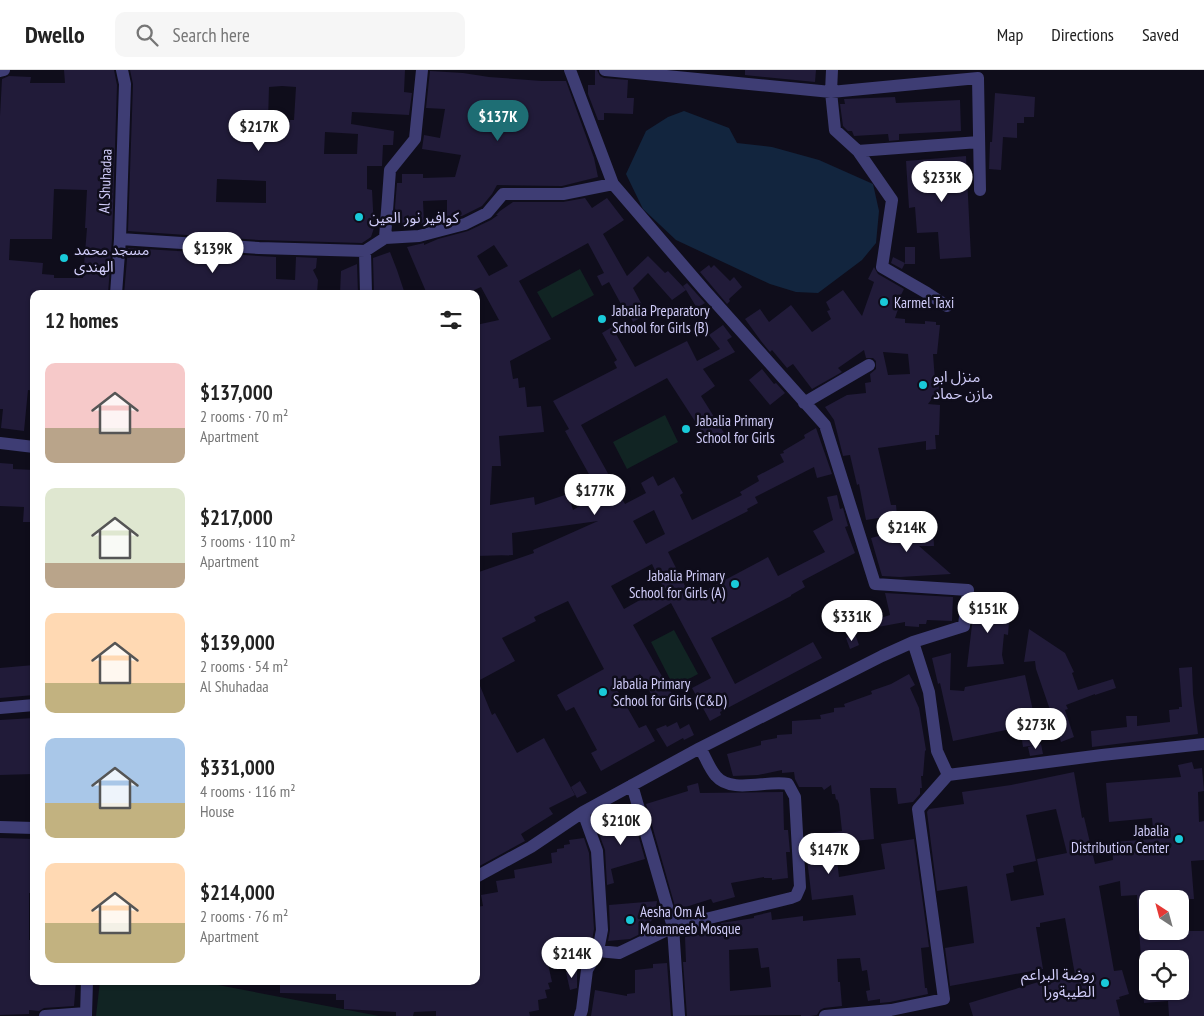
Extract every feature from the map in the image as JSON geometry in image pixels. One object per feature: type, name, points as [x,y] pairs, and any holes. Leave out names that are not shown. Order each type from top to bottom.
[{"type":"street","points":[[0,71],[4,70]]},
{"type":"street","name":"Al Shuhadaa","points":[[116,290],[120,239],[125,84],[122,70]]},
{"type":"street","points":[[385,238],[390,170],[414,139],[422,70]]},
{"type":"street","points":[[480,875],[531,847],[584,812],[700,748],[882,656],[913,642],[964,626],[968,590],[875,584],[825,425],[706,292],[613,184],[570,70]]},
{"type":"street","points":[[605,70],[831,92],[978,78],[980,190]]},
{"type":"street","points":[[832,70],[831,92],[835,130],[858,151],[892,200],[882,267],[947,306]]},
{"type":"street","points":[[858,151],[979,142]]},
{"type":"street","points":[[120,239],[259,248],[365,251],[385,238],[419,236],[465,224],[487,213],[503,194],[563,194],[613,184]]},
{"type":"street","points":[[365,251],[366,290]]},
{"type":"street","points":[[804,403],[868,364]]},
{"type":"street","points":[[0,443],[30,447]]},
{"type":"street","points":[[913,642],[929,692],[937,751],[948,775]]},
{"type":"street","points":[[0,708],[30,705]]},
{"type":"street","points":[[826,1016],[891,1010],[944,999],[918,809],[948,775],[1204,744]]},
{"type":"street","points":[[598,951],[619,953],[673,927],[796,896],[800,887],[795,798],[788,784],[778,782],[731,786],[716,776],[700,748]]},
{"type":"street","points":[[632,785],[673,927],[679,1016]]},
{"type":"street","points":[[580,1016],[587,970],[598,951],[602,930],[597,851],[584,812]]},
{"type":"street","points":[[0,827],[30,828]]},
{"type":"street","points":[[45,1016],[86,1014],[87,985]]},
{"type":"green space","points":[[580,269],[594,295],[552,318],[537,292]]},
{"type":"green space","points":[[665,415],[678,442],[627,469],[613,442]]},
{"type":"green space","points":[[674,630],[698,674],[674,687],[651,642]]},
{"type":"green space","points":[[100,985],[218,985],[379,1016],[96,1016]]},
{"type":"water","points":[[684,111],[729,128],[737,143],[772,147],[819,160],[873,184],[879,211],[876,243],[862,260],[818,293],[796,292],[770,284],[676,240],[643,209],[626,174],[646,131],[668,117]]},
{"type":"building","points":[[64,70],[114,70],[117,85],[112,239],[108,290],[30,290],[30,390],[28,390],[24,431],[1,428],[3,409],[0,409],[0,116],[2,79],[9,76],[31,77],[30,83],[65,83]],"holes":[[[54,189],[87,190],[85,228],[87,228],[83,278],[54,278],[54,275],[42,274],[43,263],[9,260],[10,239],[52,239]]]},
{"type":"building","points":[[130,70],[405,70],[404,92],[412,93],[409,115],[352,112],[351,124],[394,131],[393,145],[383,145],[382,166],[367,166],[367,189],[372,190],[374,228],[371,237],[362,243],[259,240],[128,231],[133,84]],"holes":[[[269,87],[296,87],[294,120],[290,120],[290,122],[268,121]],[[325,132],[358,134],[357,154],[324,154]],[[217,179],[266,181],[266,203],[216,202]]]},
{"type":"building","points":[[595,70],[604,78],[628,80],[627,98],[634,98],[633,114],[604,113],[604,120],[598,120],[588,94],[588,85],[595,85]]},
{"type":"building","points":[[745,70],[816,70],[815,82],[745,75]]},
{"type":"building","points":[[430,71],[542,81],[566,81],[594,158],[598,177],[562,186],[497,185],[482,206],[462,216],[447,217],[447,200],[423,201],[424,224],[398,225],[395,207],[397,183],[402,183],[402,174],[423,174],[423,178],[455,177],[461,155],[422,149],[424,135],[440,138],[445,109],[426,108]]},
{"type":"building","points":[[995,93],[1035,97],[1034,117],[1024,117],[1024,123],[1017,123],[1017,138],[1003,137],[1001,170],[989,169]]},
{"type":"building","points":[[895,97],[896,103],[960,100],[961,131],[899,134],[899,140],[889,141],[888,134],[854,136],[852,131],[848,131],[843,126],[840,104],[845,104],[844,99]]},
{"type":"building","points":[[966,156],[971,257],[940,259],[938,232],[917,233],[915,207],[909,208],[906,161]]},
{"type":"building","points":[[585,198],[592,208],[607,198],[624,220],[603,234],[627,276],[648,256],[665,273],[668,271],[686,290],[672,300],[648,273],[633,288],[647,314],[633,322],[629,314],[627,315],[609,282],[602,286],[597,276],[604,273],[588,243],[519,281],[551,339],[510,361],[513,379],[518,378],[519,388],[525,387],[527,407],[541,406],[544,432],[499,436],[501,466],[492,466],[490,505],[534,497],[535,505],[568,494],[573,510],[600,494],[565,431],[569,429],[553,401],[617,368],[614,362],[617,360],[602,333],[612,327],[635,367],[687,341],[697,361],[720,349],[709,335],[723,325],[732,337],[727,340],[735,352],[703,369],[715,386],[701,396],[726,436],[711,446],[667,378],[581,425],[625,504],[646,493],[641,483],[653,476],[658,486],[674,477],[683,493],[680,495],[692,520],[742,495],[740,492],[759,481],[757,476],[784,462],[780,454],[784,453],[783,451],[805,438],[804,435],[816,428],[832,474],[817,478],[814,467],[755,497],[758,503],[747,509],[748,511],[668,552],[691,598],[768,557],[778,576],[825,552],[813,531],[833,520],[827,497],[837,495],[840,509],[843,508],[848,526],[845,527],[855,553],[802,581],[805,587],[791,596],[711,638],[735,684],[813,642],[822,658],[720,712],[721,715],[710,721],[692,688],[711,678],[671,603],[633,625],[672,694],[656,703],[640,674],[616,688],[639,728],[646,725],[655,741],[601,771],[591,753],[597,750],[574,707],[566,711],[557,695],[604,669],[568,601],[534,617],[536,621],[502,638],[515,661],[480,680],[480,572],[534,553],[533,550],[598,521],[512,533],[513,555],[480,556],[480,324],[499,320],[481,287],[474,290],[425,290],[407,247],[424,243],[424,245],[468,231],[491,220],[513,202],[563,202]],"holes":[[[494,245],[508,266],[489,276],[477,256]],[[654,510],[665,534],[646,544],[633,521]],[[652,564],[663,587],[624,609],[611,586]]]},
{"type":"building","points":[[905,247],[915,247],[915,264],[905,264]]},
{"type":"building","points":[[128,248],[276,257],[276,279],[295,280],[296,257],[317,258],[316,268],[313,270],[318,280],[317,290],[124,290]]},
{"type":"building","points":[[390,252],[404,290],[374,290],[373,258]]},
{"type":"building","points":[[893,257],[905,263],[902,269],[891,263]]},
{"type":"building","points":[[357,264],[358,290],[340,290],[341,271]]},
{"type":"building","points":[[709,265],[711,268],[714,265],[730,281],[734,277],[742,287],[729,299],[730,301],[727,304],[700,272]]},
{"type":"building","points":[[874,267],[878,274],[904,289],[895,318],[905,319],[905,323],[925,324],[925,321],[936,322],[936,325],[940,325],[937,354],[933,354],[935,381],[946,380],[928,404],[940,405],[939,435],[935,435],[936,449],[926,450],[926,441],[878,448],[891,505],[896,505],[897,515],[866,520],[859,484],[857,485],[850,455],[843,456],[834,420],[825,407],[847,395],[866,393],[865,383],[871,382],[870,374],[876,369],[876,361],[873,358],[866,358],[864,350],[838,368],[842,372],[812,389],[793,364],[787,368],[772,350],[770,352],[745,319],[760,309],[769,322],[791,305],[812,332],[831,319],[827,311],[830,310],[826,302],[843,290],[862,316],[874,282],[868,279]],"holes":[[[883,352],[908,354],[910,374],[888,375]]]},
{"type":"building","points":[[687,283],[705,303],[697,308],[683,286]]},
{"type":"building","points":[[762,369],[774,384],[776,383],[785,393],[770,405],[749,380]]},
{"type":"building","points":[[0,463],[13,464],[13,469],[30,470],[30,522],[23,522],[24,507],[0,506]]},
{"type":"building","points":[[916,526],[933,526],[934,546],[919,546],[951,574],[900,577],[882,576],[871,538]]},
{"type":"building","points":[[885,593],[953,597],[952,621],[927,620],[926,624],[919,624],[919,627],[905,626],[905,622],[867,629],[865,623],[890,615]]},
{"type":"building","points":[[989,599],[998,600],[1009,622],[1008,635],[1004,634],[1002,655],[1004,664],[967,667],[974,608],[979,602]]},
{"type":"building","points":[[1029,629],[1065,653],[1074,672],[1072,673],[1078,690],[1113,679],[1116,688],[1066,705],[1068,709],[1065,710],[1074,737],[1061,742],[1035,661],[1024,662]]},
{"type":"building","points":[[855,634],[859,645],[850,649],[846,638]]},
{"type":"building","points":[[951,653],[950,690],[964,691],[965,687],[1025,675],[1036,724],[1032,725],[1036,745],[1023,747],[1020,727],[953,741],[940,683],[938,684],[932,658]]},
{"type":"building","points":[[30,665],[30,695],[0,698],[0,668]]},
{"type":"building","points":[[1192,667],[1198,734],[1092,747],[1091,731],[1127,727],[1126,716],[1137,716],[1137,726],[1170,722],[1169,710],[1182,707],[1179,668]]},
{"type":"building","points":[[909,674],[915,685],[910,688],[919,708],[926,750],[923,776],[921,776],[922,788],[920,788],[920,794],[913,802],[898,804],[896,788],[870,788],[874,839],[835,843],[839,877],[885,869],[881,844],[914,839],[929,947],[921,948],[925,988],[927,988],[928,994],[890,1002],[880,1003],[880,999],[868,1001],[866,991],[870,990],[867,970],[862,971],[860,958],[837,959],[842,1006],[824,1008],[817,1015],[810,1016],[687,1016],[683,962],[686,962],[685,937],[711,933],[711,929],[722,929],[721,923],[754,918],[754,916],[771,912],[772,920],[803,916],[803,921],[856,915],[853,895],[812,900],[806,851],[823,848],[821,834],[842,831],[839,804],[835,794],[832,794],[831,785],[824,790],[822,787],[799,787],[794,772],[782,773],[782,770],[758,775],[733,776],[727,754],[761,745],[761,741],[777,738],[777,735],[792,734],[792,721],[821,719],[820,715],[834,712],[834,708],[845,707],[844,704],[872,694],[871,691],[891,684]],"holes":[[[758,948],[761,968],[769,967],[771,987],[730,991],[729,950]]]},
{"type":"building","points":[[480,686],[492,715],[495,713],[517,753],[544,738],[575,795],[549,808],[553,814],[521,834],[525,841],[480,866]]},
{"type":"building","points":[[30,718],[30,774],[0,775],[0,720]]},
{"type":"building","points":[[677,722],[680,729],[689,724],[694,735],[684,740],[683,738],[667,747],[656,729],[666,725],[667,727]]},
{"type":"building","points":[[1041,744],[1043,754],[1030,756],[1028,747]]},
{"type":"building","points":[[1192,762],[1194,769],[1202,768],[1204,791],[1198,792],[1199,822],[1204,821],[1204,860],[1191,861],[1194,899],[1189,899],[1189,890],[1139,890],[1139,927],[1137,895],[1121,896],[1120,881],[1099,886],[1114,971],[1122,970],[1129,994],[1116,1000],[1120,1016],[973,1016],[969,1003],[1045,980],[1045,984],[1075,975],[1065,918],[1040,923],[1040,927],[1036,927],[1043,969],[950,986],[945,948],[974,943],[967,886],[937,891],[927,812],[929,809],[964,804],[962,792],[1011,785],[1074,772],[1082,818],[1084,817],[1095,864],[1113,860],[1112,842],[1154,839],[1152,818],[1109,822],[1106,783],[1181,777],[1178,765]],"holes":[[[1056,809],[1067,853],[1037,859],[1044,895],[1011,901],[1006,874],[1014,872],[1013,866],[1036,861],[1026,815]]]},
{"type":"building","points":[[580,781],[587,793],[577,798],[571,787]]},
{"type":"building","points":[[698,783],[700,793],[783,792],[784,830],[788,830],[790,852],[786,852],[788,878],[772,880],[772,878],[764,877],[731,883],[735,897],[713,903],[711,899],[676,910],[646,804],[688,791],[687,786]]},
{"type":"building","points":[[633,817],[645,859],[611,869],[614,883],[607,885],[605,850],[598,831]]},
{"type":"building","points":[[0,838],[30,839],[30,985],[76,985],[74,1006],[44,1008],[39,1011],[29,1010],[29,1014],[0,1015]]},
{"type":"building","points":[[584,838],[589,853],[594,929],[592,941],[565,945],[564,942],[544,946],[552,982],[548,983],[550,989],[545,990],[547,998],[538,1000],[539,1010],[529,1012],[530,1016],[436,1016],[436,1011],[414,1012],[413,1016],[396,1016],[396,1012],[344,1009],[344,1000],[336,1000],[336,994],[280,993],[280,985],[480,985],[480,906],[483,906],[481,895],[498,892],[496,881],[515,878],[514,870],[552,863],[551,853],[557,852],[557,849],[564,848],[564,845],[570,844],[569,840]]},
{"type":"building","name":"Aesha Om Al Moamneeb Mosque","points":[[657,901],[648,930],[630,939],[608,941],[610,930],[609,905]]},
{"type":"building","points":[[1189,931],[1204,931],[1204,1016],[1169,1016],[1168,1001],[1144,1003],[1144,1000],[1189,1000],[1189,950],[1140,950],[1140,940],[1189,940]]},
{"type":"building","points":[[667,963],[671,1016],[591,1016],[595,990],[627,996],[627,994],[635,993],[635,970],[653,968],[653,964]]},
{"type":"building","points":[[577,970],[577,988],[570,990],[566,972]]},
{"type":"place","name":"كوافير نور العين","points":[[359,217]]},
{"type":"place","name":"مسجد محمد الهندى","points":[[64,258]]},
{"type":"place","name":"Karmel Taxi","points":[[884,302]]},
{"type":"place","name":"Jabalia Preparatory School for Girls (B)","points":[[602,319]]},
{"type":"place","name":"منزل ابو مازن حماد","points":[[923,385]]},
{"type":"place","name":"Jabalia Primary School for Girls","points":[[686,429]]},
{"type":"place","name":"Jabalia Primary School for Girls (A)","points":[[735,584]]},
{"type":"place","name":"Jabalia Primary School for Girls (C&D)","points":[[603,692]]},
{"type":"place","name":"Jabalia Distribution Center","points":[[1179,839]]},
{"type":"place","name":"Aesha Om Al Moamneeb Mosque","points":[[630,920]]},
{"type":"place","name":"روضة البراعم الطيبةورا","points":[[1105,983]]}]
